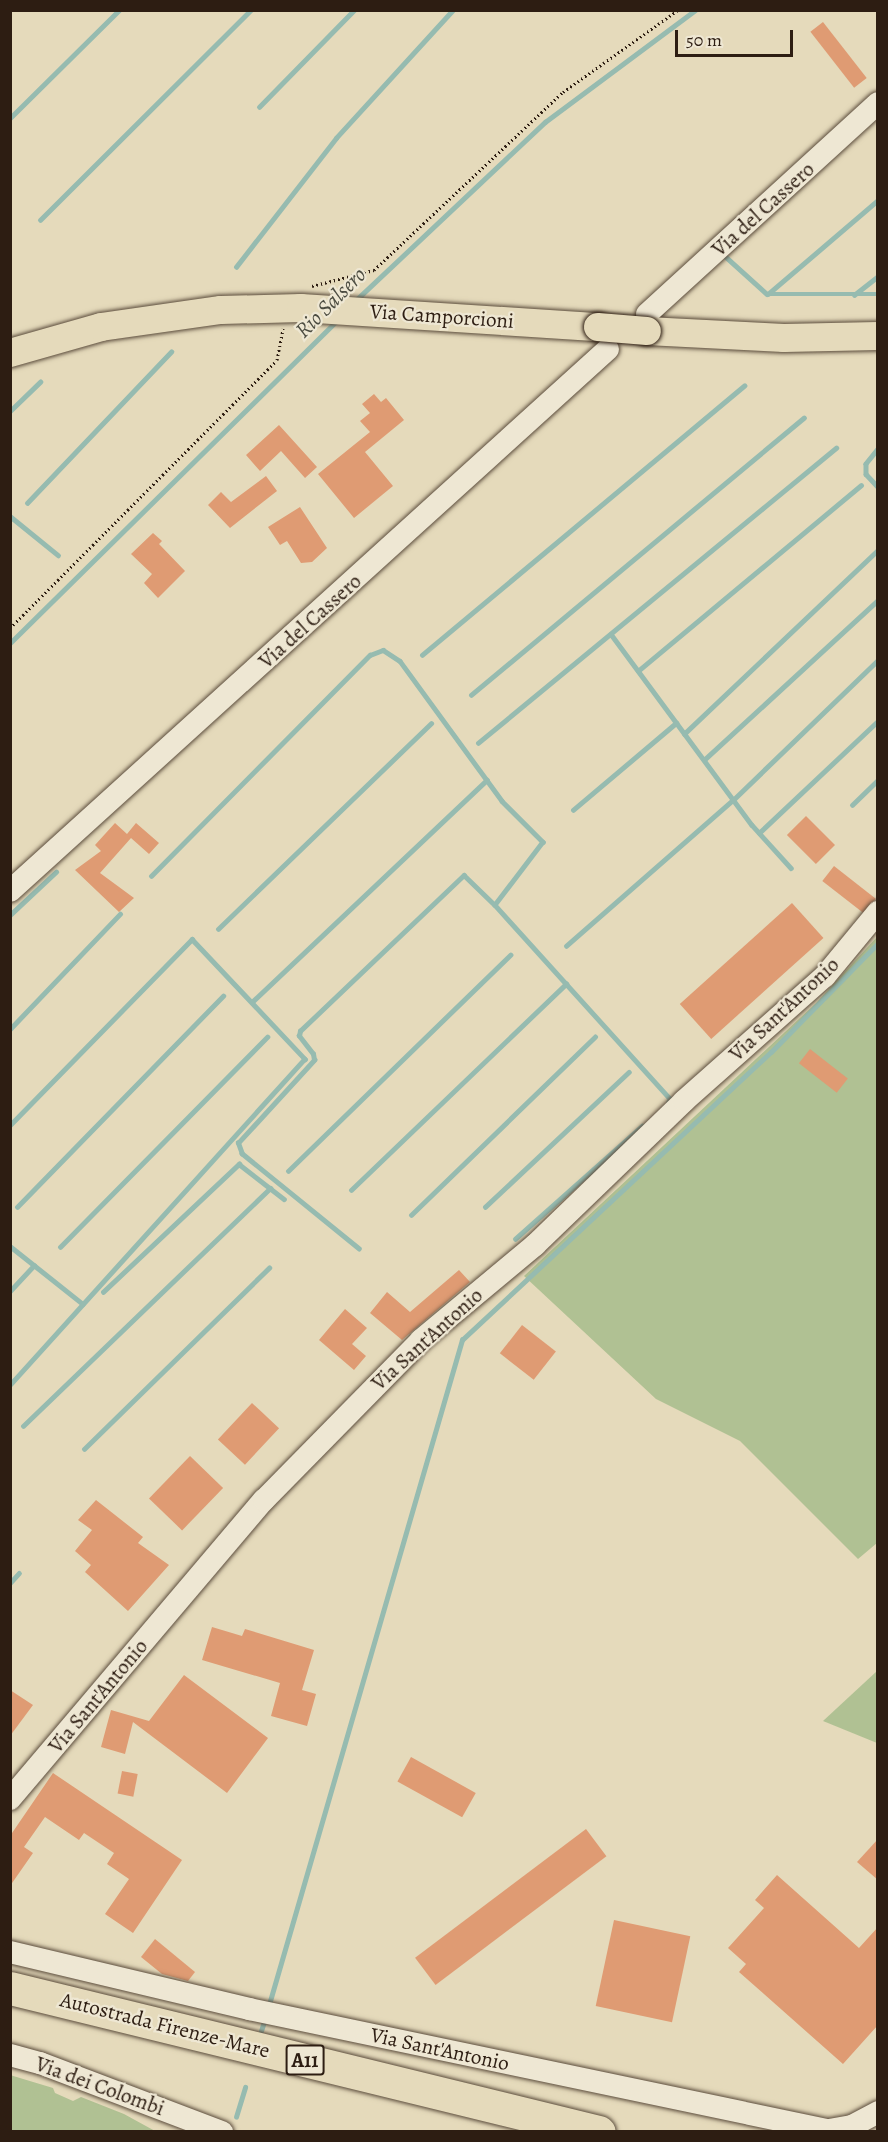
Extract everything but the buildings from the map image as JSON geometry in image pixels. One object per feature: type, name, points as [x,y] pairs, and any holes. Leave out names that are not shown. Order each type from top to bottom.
[{"type":"highway","name":"Autostrada Firenze-Mare","points":[[10,1988],[599,2132]]},
{"type":"highway","name":"Autostrada Firenze-Mare","points":[[10,2011],[502,2132]]},
{"type":"main road","name":"Via Camporcioni","points":[[10,353],[101,327],[221,310],[301,308],[387,312],[603,338],[647,322],[784,338],[878,336]]},
{"type":"street","name":"Via del Cassero","points":[[647,322],[878,103]]},
{"type":"street","name":"Via del Cassero","points":[[10,891],[603,338]]},
{"type":"street","name":"Via Sant'Antonio","points":[[10,1799],[264,1500],[421,1340],[536,1245],[684,1101],[825,976],[878,912]]},
{"type":"street","name":"Via Sant'Antonio","points":[[10,1952],[264,2012],[833,2131]]},
{"type":"street","name":"Via dei Colombi","points":[[10,2055],[40,2063],[222,2132]]},
{"type":"street","points":[[833,2131],[852,2126],[878,2112]]},
{"type":"green space","points":[[877,937],[877,1543],[858,1559],[740,1441],[656,1399],[524,1276],[816,1003]]},
{"type":"green space","points":[[877,1671],[877,1743],[823,1721]]},
{"type":"green space","points":[[10,2075],[53,2088],[55,2093],[73,2101],[81,2097],[124,2114],[155,2131],[11,2131]]},
{"type":"waterway","points":[[10,118],[119,10]]},
{"type":"waterway","points":[[40,220],[251,10]]},
{"type":"waterway","points":[[259,107],[354,10]]},
{"type":"waterway","points":[[236,267],[336,138],[453,10]]},
{"type":"waterway","name":"Rio Salsero","points":[[355,301],[545,122],[695,10]]},
{"type":"waterway","points":[[768,294],[878,200]]},
{"type":"waterway","points":[[726,257],[767,294],[878,294]]},
{"type":"waterway","points":[[854,295],[878,276]]},
{"type":"waterway","name":"Rio Salsero","points":[[10,643],[337,320]]},
{"type":"waterway","points":[[27,503],[171,352]]},
{"type":"waterway","points":[[10,411],[40,382]]},
{"type":"waterway","points":[[422,655],[744,386]]},
{"type":"waterway","points":[[471,695],[804,418]]},
{"type":"waterway","points":[[478,743],[836,448]]},
{"type":"waterway","points":[[878,449],[866,464],[866,474],[878,487]]},
{"type":"waterway","points":[[638,671],[861,485]]},
{"type":"waterway","points":[[10,516],[58,555]]},
{"type":"waterway","points":[[684,734],[878,550]]},
{"type":"waterway","points":[[704,760],[878,600]]},
{"type":"waterway","points":[[611,634],[752,825],[791,868]]},
{"type":"waterway","points":[[151,876],[370,655],[383,650],[400,661],[502,801],[543,842],[495,905],[671,1100],[669,1102]]},
{"type":"waterway","points":[[566,946],[733,800],[878,660]]},
{"type":"waterway","points":[[759,833],[878,721]]},
{"type":"waterway","points":[[218,929],[431,723]]},
{"type":"waterway","points":[[573,810],[676,723]]},
{"type":"waterway","points":[[252,1002],[487,780]]},
{"type":"waterway","points":[[852,805],[878,780]]},
{"type":"waterway","points":[[10,915],[56,872]]},
{"type":"waterway","points":[[359,1249],[242,1154],[238,1143],[314,1060],[313,1054],[299,1036],[300,1031],[464,875],[495,905]]},
{"type":"waterway","points":[[10,1029],[120,914]]},
{"type":"waterway","points":[[10,1125],[192,939],[305,1059],[10,1385]]},
{"type":"waterway","points":[[268,2008],[462,1340],[771,1052],[878,943]]},
{"type":"waterway","points":[[288,1171],[510,955]]},
{"type":"waterway","points":[[351,1190],[566,984]]},
{"type":"waterway","points":[[17,1207],[223,996]]},
{"type":"waterway","points":[[60,1247],[267,1037]]},
{"type":"waterway","points":[[411,1215],[595,1037]]},
{"type":"waterway","points":[[485,1207],[629,1072]]},
{"type":"waterway","points":[[515,1239],[642,1126]]},
{"type":"waterway","points":[[103,1292],[239,1164],[284,1199]]},
{"type":"waterway","points":[[23,1426],[270,1188]]},
{"type":"waterway","points":[[10,1246],[83,1304]]},
{"type":"waterway","points":[[10,1291],[34,1265]]},
{"type":"waterway","points":[[84,1449],[269,1268]]},
{"type":"waterway","points":[[10,1583],[19,1573]]},
{"type":"waterway","points":[[261,2031],[265,2019]]},
{"type":"waterway","points":[[236,2117],[245,2087]]}]
